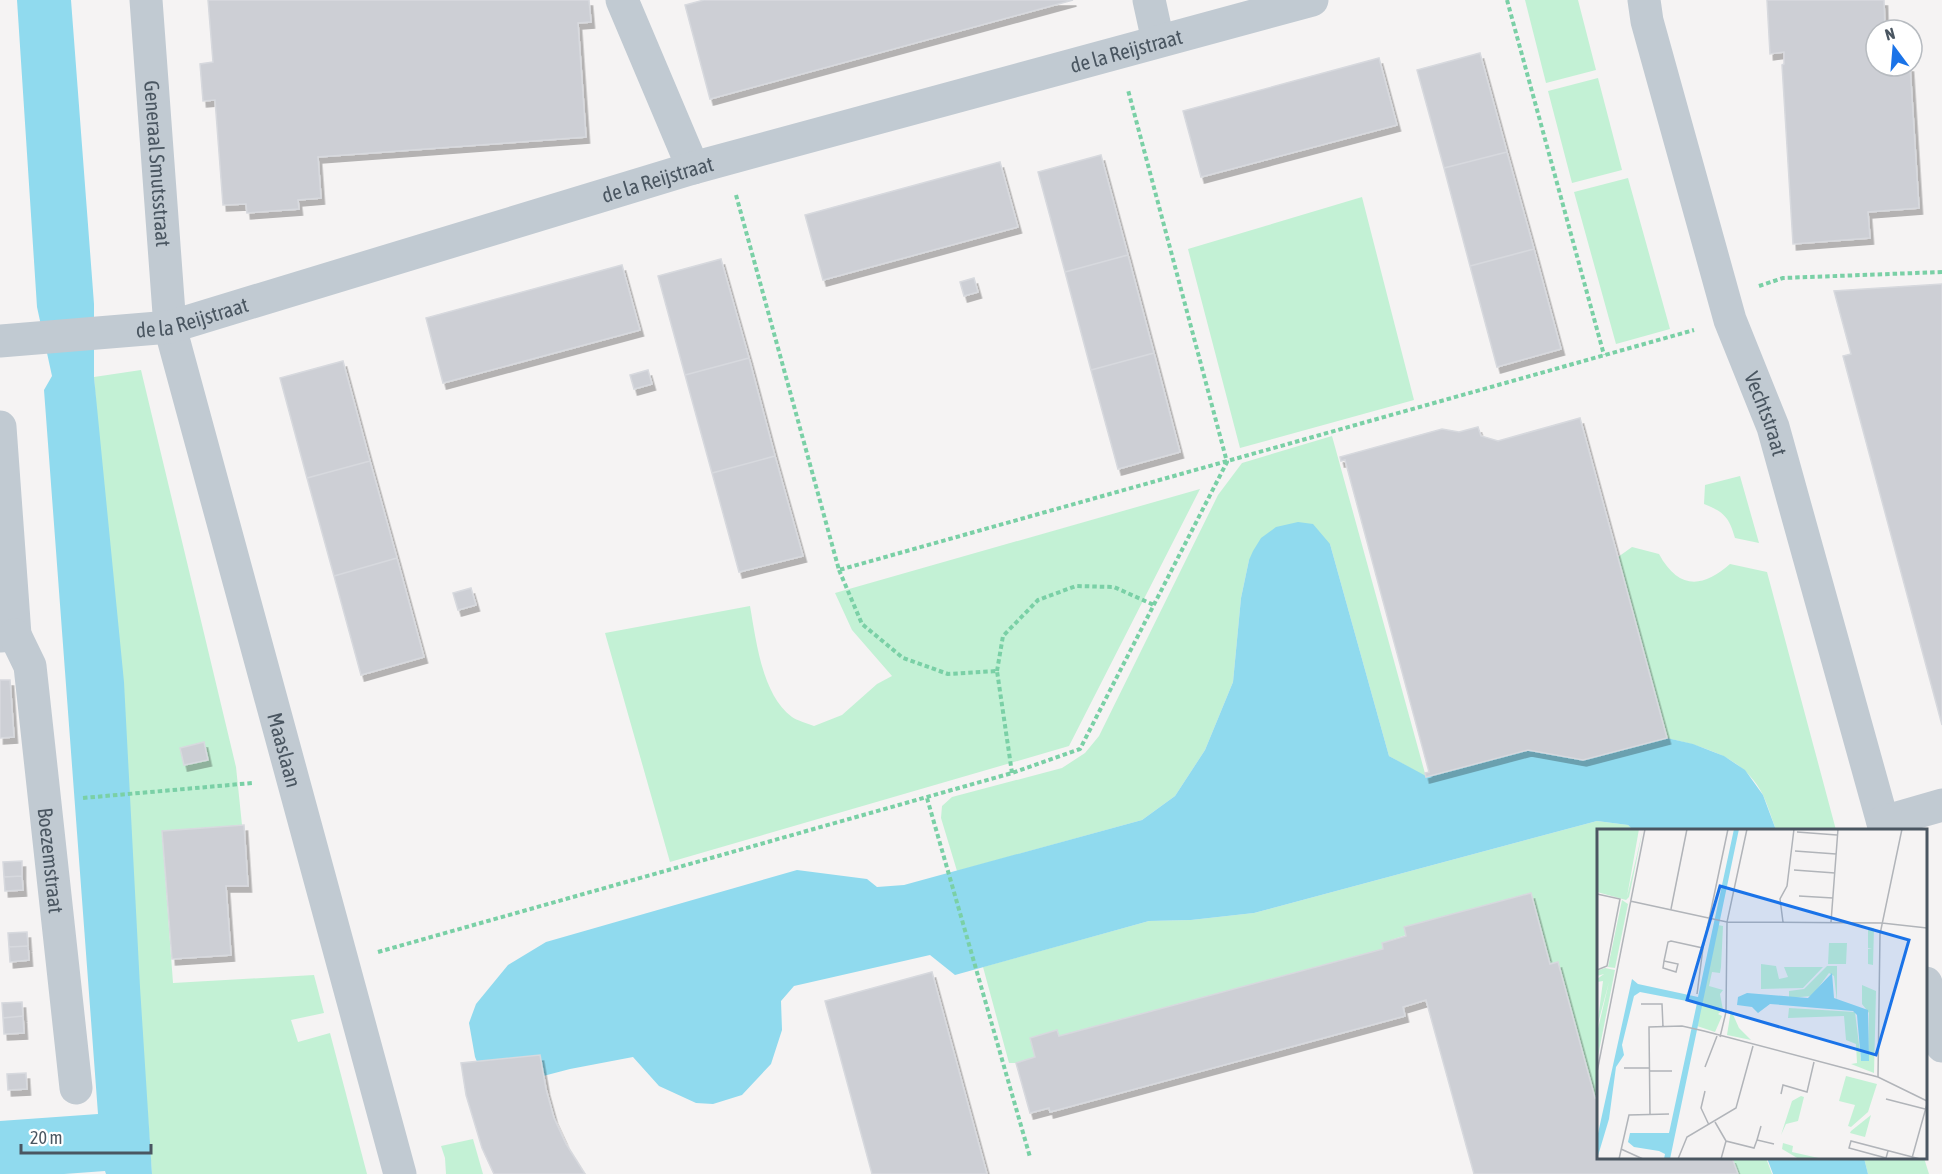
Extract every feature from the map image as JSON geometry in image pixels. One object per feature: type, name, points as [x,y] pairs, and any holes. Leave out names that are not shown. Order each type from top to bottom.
[{"type":"street","name":"Generaal Smutsstraat","points":[[146,0],[170,327]]},
{"type":"street","points":[[622,0],[693,168]]},
{"type":"street","points":[[1149,0],[1158,41]]},
{"type":"street","name":"de la Reijstraat","points":[[14,340],[170,327],[693,168],[1312,0]]},
{"type":"street","name":"Vechtstraat","points":[[1644,0],[1647,21],[1727,308],[1773,427],[1884,826]]},
{"type":"street","name":"Maaslaan","points":[[170,327],[400,1174]]},
{"type":"street","points":[[0,427],[8,636]]},
{"type":"street","name":"Boezemstraat","points":[[8,636],[30,666],[76,1088]]},
{"type":"street","points":[[1884,826],[1942,806]]},
{"type":"street","points":[[1927,987],[1942,1046]]},
{"type":"path","points":[[1507,0],[1604,355]]},
{"type":"path","points":[[343,962],[927,798],[1012,773],[1080,749],[1227,462],[1118,52]]},
{"type":"path","points":[[726,160],[839,570],[862,624],[903,658],[948,674],[997,671]]},
{"type":"path","points":[[839,570],[1651,342],[1727,308],[1783,278],[1942,272]]},
{"type":"path","points":[[1651,342],[1653,348]]},
{"type":"path","points":[[1012,773],[997,671],[1003,636],[1038,600],[1076,586],[1114,587],[1154,605]]},
{"type":"path","points":[[76,798],[292,779]]},
{"type":"path","points":[[927,798],[1030,1158]]},
{"type":"green space","points":[[1525,0],[1578,0],[1596,70],[1546,83]]},
{"type":"green space","points":[[1598,78],[1622,170],[1572,183],[1548,91]]},
{"type":"green space","points":[[1628,178],[1670,329],[1616,344],[1574,192]]},
{"type":"green space","points":[[1362,197],[1414,400],[1240,448],[1188,249]]},
{"type":"green space","points":[[141,370],[236,767],[242,825],[162,833],[173,983],[314,975],[324,1013],[291,1020],[298,1042],[330,1033],[367,1174],[152,1174],[94,377]]},
{"type":"green space","points":[[1332,436],[1426,777],[1389,756],[1330,544],[1249,560],[1241,598],[1233,682],[1205,750],[1175,796],[1142,820],[957,871],[941,818],[942,806],[952,797],[1062,768],[1085,753],[1099,736],[1218,495],[1242,463]]},
{"type":"green space","points":[[1740,476],[1759,543],[1735,538],[1725,516],[1704,504],[1705,485]]},
{"type":"green space","points":[[1200,489],[1069,746],[670,862],[605,633],[750,606],[762,666],[774,695],[792,717],[814,726],[842,715],[877,684],[892,676],[852,630],[835,593]]},
{"type":"green space","points":[[1632,547],[1659,554],[1674,574],[1691,582],[1710,578],[1730,564],[1767,572],[1836,829],[1776,829],[1763,795],[1745,771],[1709,750],[1667,738],[1618,557]]},
{"type":"green space","points":[[1597,821],[1628,825],[1632,829],[1597,829],[1597,1097],[1595,1098],[1558,962],[1550,964],[1530,894],[1382,943],[1383,949],[1059,1036],[1056,1030],[1030,1038],[1035,1057],[1009,1063],[983,967],[1149,921],[1191,920],[1254,913]]},
{"type":"green space","points":[[473,1139],[483,1174],[446,1174],[445,1158],[441,1146]]},
{"type":"green space","points":[[1732,1159],[1766,1159],[1772,1174],[1738,1174]]},
{"type":"green space","points":[[1864,1159],[1924,1159],[1929,1174],[1868,1174]]},
{"type":"water","points":[[17,0],[71,0],[94,304],[94,377],[124,682],[152,1174],[106,1174],[105,1171],[64,1174],[0,1174],[0,1121],[98,1114],[44,390],[52,376],[37,307]]},
{"type":"water","points":[[1298,522],[1313,524],[1330,544],[1389,756],[1426,776],[1528,750],[1583,760],[1667,738],[1693,744],[1724,756],[1745,770],[1763,795],[1776,829],[1632,829],[1628,825],[1597,821],[1254,913],[1191,920],[1149,921],[955,975],[930,955],[794,986],[781,1001],[782,1030],[771,1064],[742,1095],[713,1104],[696,1103],[659,1086],[633,1057],[570,1069],[501,1087],[485,1080],[475,1057],[469,1023],[476,1004],[508,965],[546,942],[797,870],[867,879],[877,887],[904,885],[1142,820],[1175,796],[1205,750],[1233,682],[1241,598],[1249,560],[1261,538],[1276,527]]},
{"type":"water","points":[[1767,1159],[1864,1159],[1868,1174],[1773,1174]]},
{"type":"building","points":[[208,0],[589,0],[591,22],[578,23],[586,137],[318,157],[321,198],[298,200],[299,209],[247,213],[246,204],[223,205],[215,100],[203,101],[200,64],[213,62]]},
{"type":"building","points":[[704,0],[1073,0],[710,99],[685,5]]},
{"type":"building","points":[[1767,0],[1884,0],[1885,18],[1864,18],[1864,78],[1911,78],[1919,208],[1868,212],[1870,238],[1793,244],[1782,65],[1784,64],[1784,52],[1770,54]]},
{"type":"building","points":[[1480,53],[1507,152],[1444,168],[1417,70]]},
{"type":"building","points":[[1379,58],[1397,125],[1201,177],[1183,111]]},
{"type":"building","points":[[1507,152],[1534,249],[1470,266],[1444,168]]},
{"type":"building","points":[[1101,155],[1128,255],[1065,272],[1038,172]]},
{"type":"building","points":[[1000,162],[1018,227],[823,280],[805,215]]},
{"type":"building","points":[[1534,249],[1561,349],[1497,367],[1470,266]]},
{"type":"building","points":[[1128,255],[1154,353],[1091,370],[1065,272]]},
{"type":"building","points":[[721,259],[749,358],[685,375],[658,276]]},
{"type":"building","points":[[622,265],[640,330],[443,383],[426,318]]},
{"type":"building","points":[[974,278],[978,292],[964,296],[960,282]]},
{"type":"building","points":[[1942,284],[1942,725],[1843,356],[1851,354],[1834,291]]},
{"type":"building","points":[[1154,353],[1180,452],[1118,469],[1091,370]]},
{"type":"building","points":[[749,358],[775,456],[712,473],[685,375]]},
{"type":"building","points":[[343,361],[370,461],[307,478],[280,378]]},
{"type":"building","points":[[648,370],[652,384],[634,389],[630,375]]},
{"type":"building","points":[[1580,418],[1667,738],[1583,760],[1528,750],[1426,777],[1425,773],[1429,772],[1345,460],[1341,461],[1340,457],[1442,429],[1459,432],[1478,427],[1481,436],[1498,441]]},
{"type":"building","points":[[775,456],[803,556],[739,572],[712,473]]},
{"type":"building","points":[[370,461],[397,558],[334,576],[307,478]]},
{"type":"building","points":[[397,558],[424,657],[361,675],[334,576]]},
{"type":"building","points":[[471,588],[476,605],[458,610],[453,593]]},
{"type":"building","points":[[0,680],[10,680],[14,737],[0,738]]},
{"type":"building","points":[[204,742],[208,760],[184,765],[180,748]]},
{"type":"building","points":[[244,825],[248,886],[226,886],[231,955],[172,959],[162,831]]},
{"type":"building","points":[[22,861],[22,876],[4,877],[3,862]]},
{"type":"building","points":[[22,876],[23,890],[5,891],[4,877]]},
{"type":"building","points":[[1531,893],[1550,964],[1558,962],[1595,1098],[1597,1097],[1597,1159],[1732,1159],[1738,1174],[1474,1174],[1426,1000],[1403,1007],[1405,1016],[1050,1112],[1049,1108],[1030,1113],[1016,1063],[1035,1057],[1030,1038],[1057,1030],[1059,1036],[1383,949],[1382,943],[1406,936],[1404,927]]},
{"type":"building","points":[[27,932],[28,946],[9,947],[8,933]]},
{"type":"building","points":[[28,946],[29,960],[10,962],[9,947]]},
{"type":"building","points":[[932,972],[987,1174],[872,1174],[825,1001]]},
{"type":"building","points":[[22,1002],[23,1016],[3,1018],[2,1003]]},
{"type":"building","points":[[23,1016],[24,1033],[4,1034],[3,1018]]},
{"type":"building","points":[[540,1055],[554,1118],[566,1144],[585,1174],[494,1174],[482,1148],[466,1095],[461,1063]]},
{"type":"building","points":[[26,1073],[27,1089],[8,1090],[7,1074]]}]
